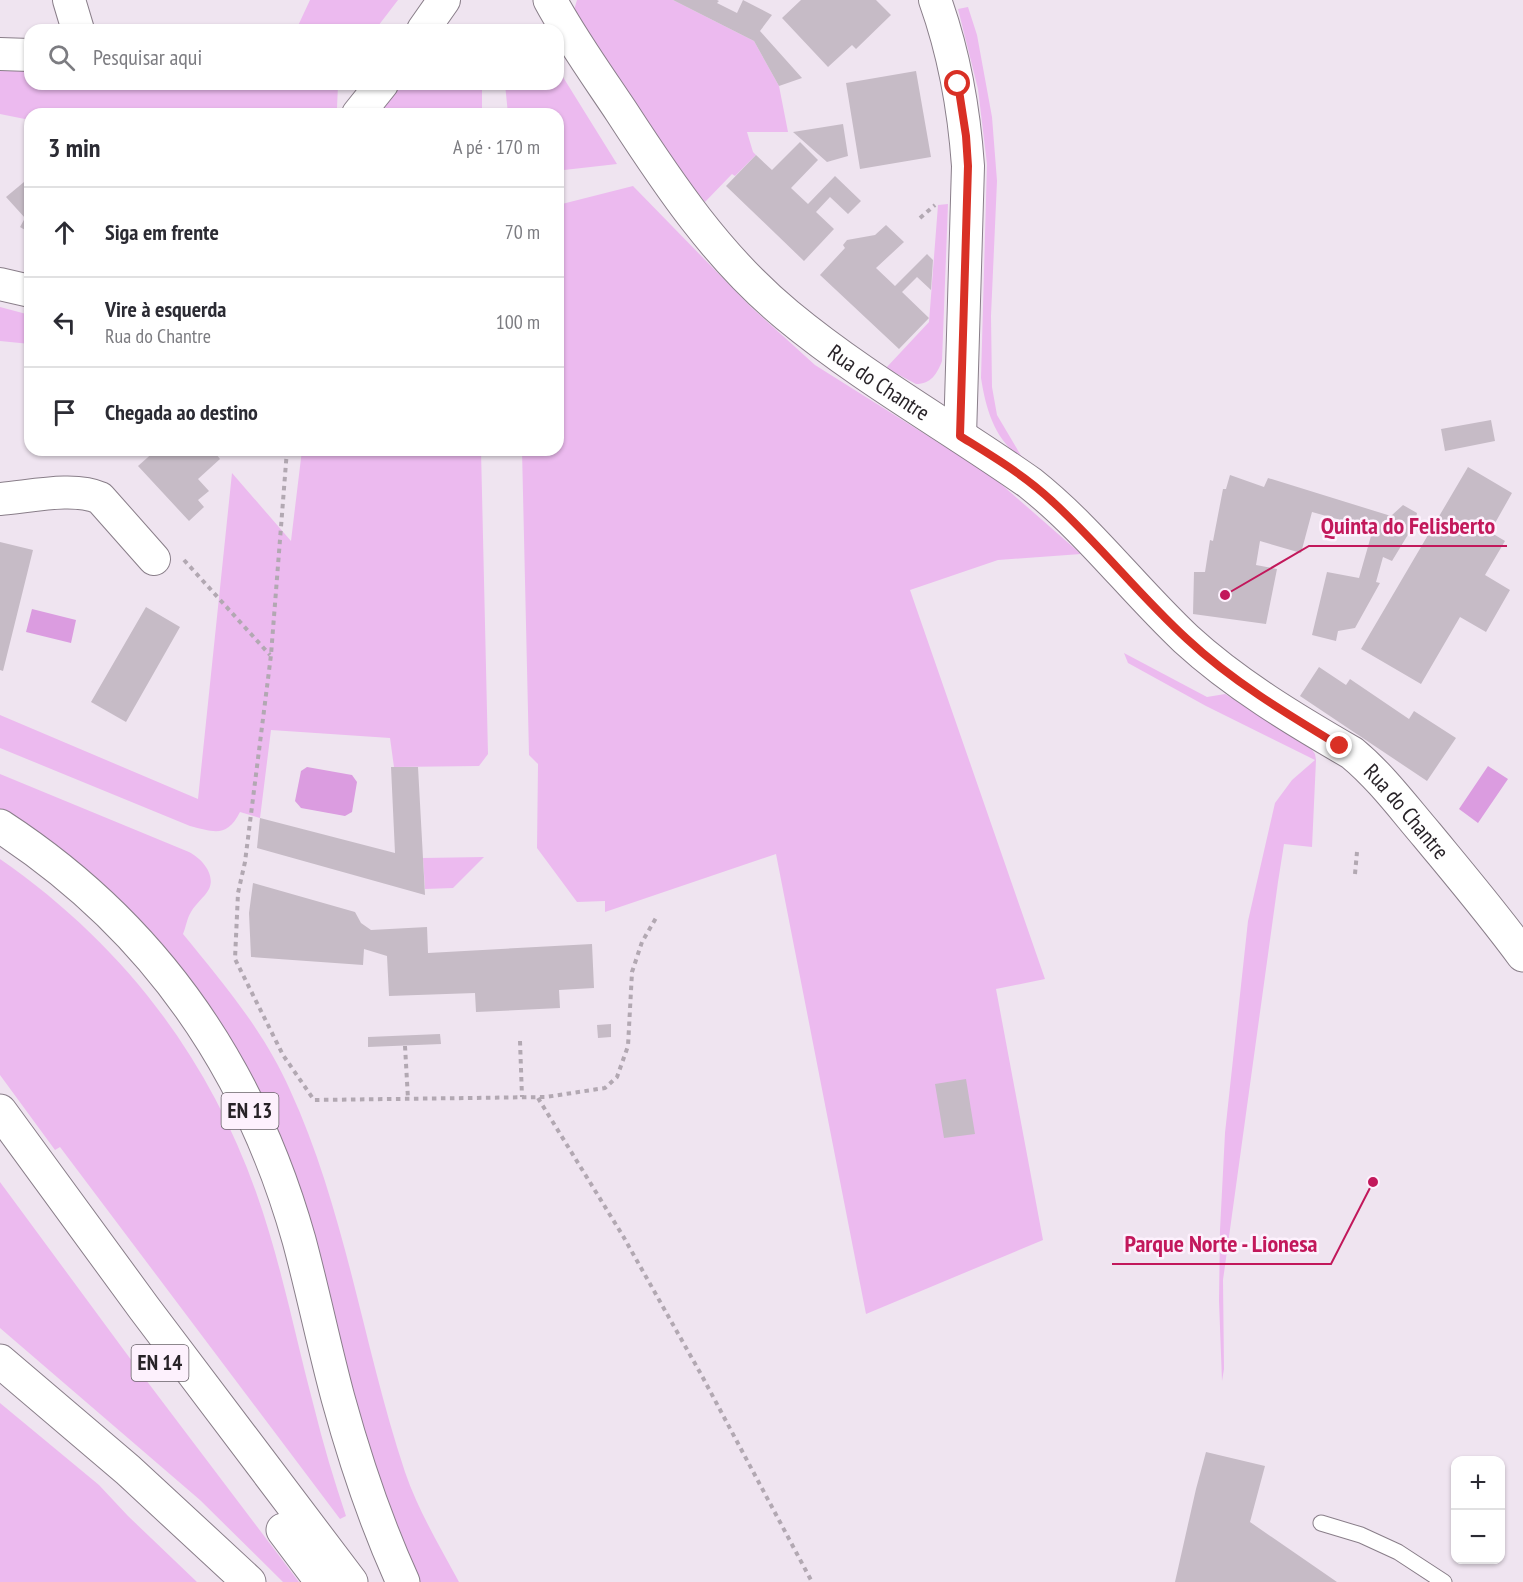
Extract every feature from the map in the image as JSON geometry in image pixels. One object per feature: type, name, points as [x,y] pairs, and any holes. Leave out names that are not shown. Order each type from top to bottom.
[{"type":"main road","name":"Rua do Chantre","points":[[550,0],[637,138],[682,203],[745,276],[781,310],[832,350],[1030,483],[1053,501],[1166,619],[1206,656],[1264,698],[1352,753],[1364,763],[1438,848],[1523,955]]},
{"type":"main road","name":"EN 13","points":[[0,826],[51,862],[126,930],[165,973],[201,1022],[239,1087],[270,1154],[291,1217],[338,1398],[389,1552],[403,1582]]},
{"type":"main road","name":"EN 14","points":[[0,1111],[137,1299],[351,1582]]},
{"type":"main road","name":"EN 14","points":[[0,1143],[322,1582]]},
{"type":"main road","points":[[0,1360],[128,1470],[249,1582]]},
{"type":"street","points":[[69,0],[76,24]]},
{"type":"street","points":[[427,24],[444,0]]},
{"type":"street","points":[[935,0],[947,37],[958,84],[968,166],[960,436]]},
{"type":"street","points":[[0,54],[24,55]]},
{"type":"street","points":[[363,108],[377,90]]},
{"type":"street","points":[[0,284],[24,290]]},
{"type":"street","points":[[0,500],[70,493],[93,495],[100,498],[154,559]]},
{"type":"lane","points":[[1321,1523],[1361,1535],[1398,1552],[1444,1582]]},
{"type":"path","points":[[920,218],[938,201]]},
{"type":"path","points":[[287,456],[271,655],[245,862],[238,893],[235,959],[283,1054],[314,1101],[538,1097],[605,1088],[617,1077],[628,1046],[632,972],[642,942],[656,918]]},
{"type":"path","points":[[154,559],[177,552],[271,655]]},
{"type":"path","points":[[1355,874],[1357,852]]},
{"type":"path","points":[[520,1041],[522,1097]]},
{"type":"path","points":[[405,1046],[408,1099]]},
{"type":"path","points":[[538,1097],[634,1256],[702,1376],[812,1582]]},
{"type":"shaded area","points":[[310,0],[398,0],[380,24],[299,24]]},
{"type":"shaded area","points":[[577,0],[673,0],[754,41],[779,86],[788,132],[747,132],[756,155],[735,176],[732,174],[705,202],[639,117],[574,10]]},
{"type":"shaded area","points":[[968,7],[977,35],[992,117],[997,181],[991,316],[992,387],[997,415],[1023,459],[1005,443],[993,424],[981,378],[987,164],[978,89],[958,9]]},
{"type":"shaded area","points":[[0,70],[24,71],[24,90],[338,90],[337,108],[24,108],[24,119],[0,114]]},
{"type":"shaded area","points":[[564,79],[617,164],[564,170],[564,108],[507,108],[506,90],[564,90]]},
{"type":"shaded area","points":[[396,90],[482,90],[482,108],[382,108]]},
{"type":"shaded area","points":[[633,186],[751,307],[815,365],[993,477],[1081,554],[998,560],[910,590],[1045,979],[996,989],[1043,1240],[866,1314],[776,854],[605,912],[605,901],[577,902],[537,848],[538,764],[529,755],[522,456],[564,456],[564,203]]},
{"type":"shaded area","points":[[948,204],[942,361],[933,377],[926,382],[916,384],[886,368],[929,322],[938,205]]},
{"type":"shaded area","points":[[0,307],[24,313],[24,343],[0,341]]},
{"type":"shaded area","points":[[301,456],[481,456],[488,754],[479,766],[394,767],[390,738],[271,730],[260,818],[240,812],[230,826],[213,831],[190,826],[0,748],[0,715],[198,799],[232,473],[291,541]]},
{"type":"shaded area","points":[[32,609],[76,620],[71,643],[26,632]]},
{"type":"shaded area","points":[[1124,653],[1207,697],[1225,694],[1310,747],[1316,760],[1312,847],[1284,844],[1278,882],[1223,1280],[1224,1369],[1222,1381],[1219,1301],[1225,1133],[1248,921],[1275,803],[1292,780],[1315,760],[1206,706],[1128,663]]},
{"type":"shaded area","points":[[1488,766],[1508,779],[1478,823],[1459,809]]},
{"type":"shaded area","points":[[307,767],[352,775],[357,782],[352,812],[345,816],[301,808],[295,801],[301,771]]},
{"type":"shaded area","points":[[0,774],[189,852],[198,858],[209,872],[211,883],[209,889],[188,917],[183,934],[228,989],[255,1028],[280,1068],[290,1090],[326,1183],[390,1424],[405,1472],[423,1514],[459,1582],[420,1582],[404,1548],[385,1497],[252,1087],[0,814]]},
{"type":"shaded area","points":[[484,857],[453,888],[425,889],[423,858]]},
{"type":"shaded area","points":[[0,859],[44,892],[84,927],[121,965],[155,1005],[185,1048],[212,1094],[236,1142],[265,1218],[321,1435],[346,1516],[340,1519],[60,1147],[55,1150],[0,1075]]},
{"type":"shaded area","points":[[0,1182],[299,1582],[283,1582],[200,1500],[0,1328]]},
{"type":"shaded area","points":[[0,1403],[99,1485],[197,1582],[0,1582]]},
{"type":"building","points":[[673,0],[717,0],[719,1],[717,3],[737,13],[743,0],[772,15],[760,31],[802,78],[779,86],[754,41]]},
{"type":"building","points":[[801,0],[876,0],[891,15],[856,49],[852,45],[828,67],[782,18]]},
{"type":"building","points":[[916,71],[931,157],[860,169],[846,83]]},
{"type":"building","points":[[843,124],[848,156],[827,162],[793,132]]},
{"type":"building","points":[[800,142],[818,160],[791,188],[808,204],[835,176],[861,201],[848,214],[830,197],[816,212],[834,229],[804,261],[726,186],[756,155],[772,170]]},
{"type":"building","points":[[24,182],[24,217],[6,197]]},
{"type":"building","points":[[886,225],[904,242],[876,268],[895,286],[927,254],[933,260],[931,290],[917,277],[902,292],[929,318],[899,349],[820,275],[845,248],[843,245],[847,240],[875,235]]},
{"type":"building","points":[[1491,420],[1495,441],[1445,451],[1441,429]]},
{"type":"building","points":[[149,456],[218,456],[220,459],[198,479],[209,491],[198,500],[204,507],[189,521],[138,466]]},
{"type":"building","points":[[1468,467],[1512,493],[1490,532],[1505,541],[1485,575],[1510,590],[1486,632],[1460,617],[1421,684],[1361,649]]},
{"type":"building","points":[[1230,475],[1264,487],[1268,478],[1391,516],[1403,505],[1417,513],[1415,523],[1392,561],[1383,557],[1376,582],[1380,583],[1355,628],[1338,631],[1336,641],[1312,635],[1327,572],[1359,578],[1373,529],[1312,512],[1301,553],[1260,541],[1256,565],[1277,569],[1266,624],[1193,614],[1194,572],[1205,572],[1210,540],[1213,541],[1223,489],[1226,489]]},
{"type":"building","points":[[0,542],[33,550],[3,671],[0,670]]},
{"type":"building","points":[[146,607],[180,627],[126,722],[91,702]]},
{"type":"building","points":[[1319,667],[1346,685],[1350,679],[1409,719],[1414,711],[1456,738],[1427,781],[1300,696]]},
{"type":"building","points":[[391,767],[418,767],[425,895],[257,848],[260,818],[395,853]]},
{"type":"building","points":[[253,883],[355,912],[361,923],[371,930],[427,927],[428,953],[592,944],[594,988],[559,990],[560,1008],[476,1012],[475,993],[389,996],[387,956],[364,949],[363,965],[251,957],[249,913]]},
{"type":"building","points":[[611,1024],[611,1037],[598,1038],[597,1025]]},
{"type":"building","points":[[440,1034],[441,1044],[368,1047],[368,1037]]},
{"type":"building","points":[[966,1079],[975,1134],[944,1138],[935,1084]]},
{"type":"building","points":[[1206,1452],[1265,1466],[1250,1522],[1337,1582],[1175,1582]]},
{"type":"place","name":"Quinta do Felisberto","points":[[1225,595]]},
{"type":"place","name":"Parque Norte - Lionesa","points":[[1373,1182]]},
{"type":"route","points":[[958,84],[968,166],[960,436],[1053,501],[1166,619],[1206,656],[1234,678],[1340,746]]}]
